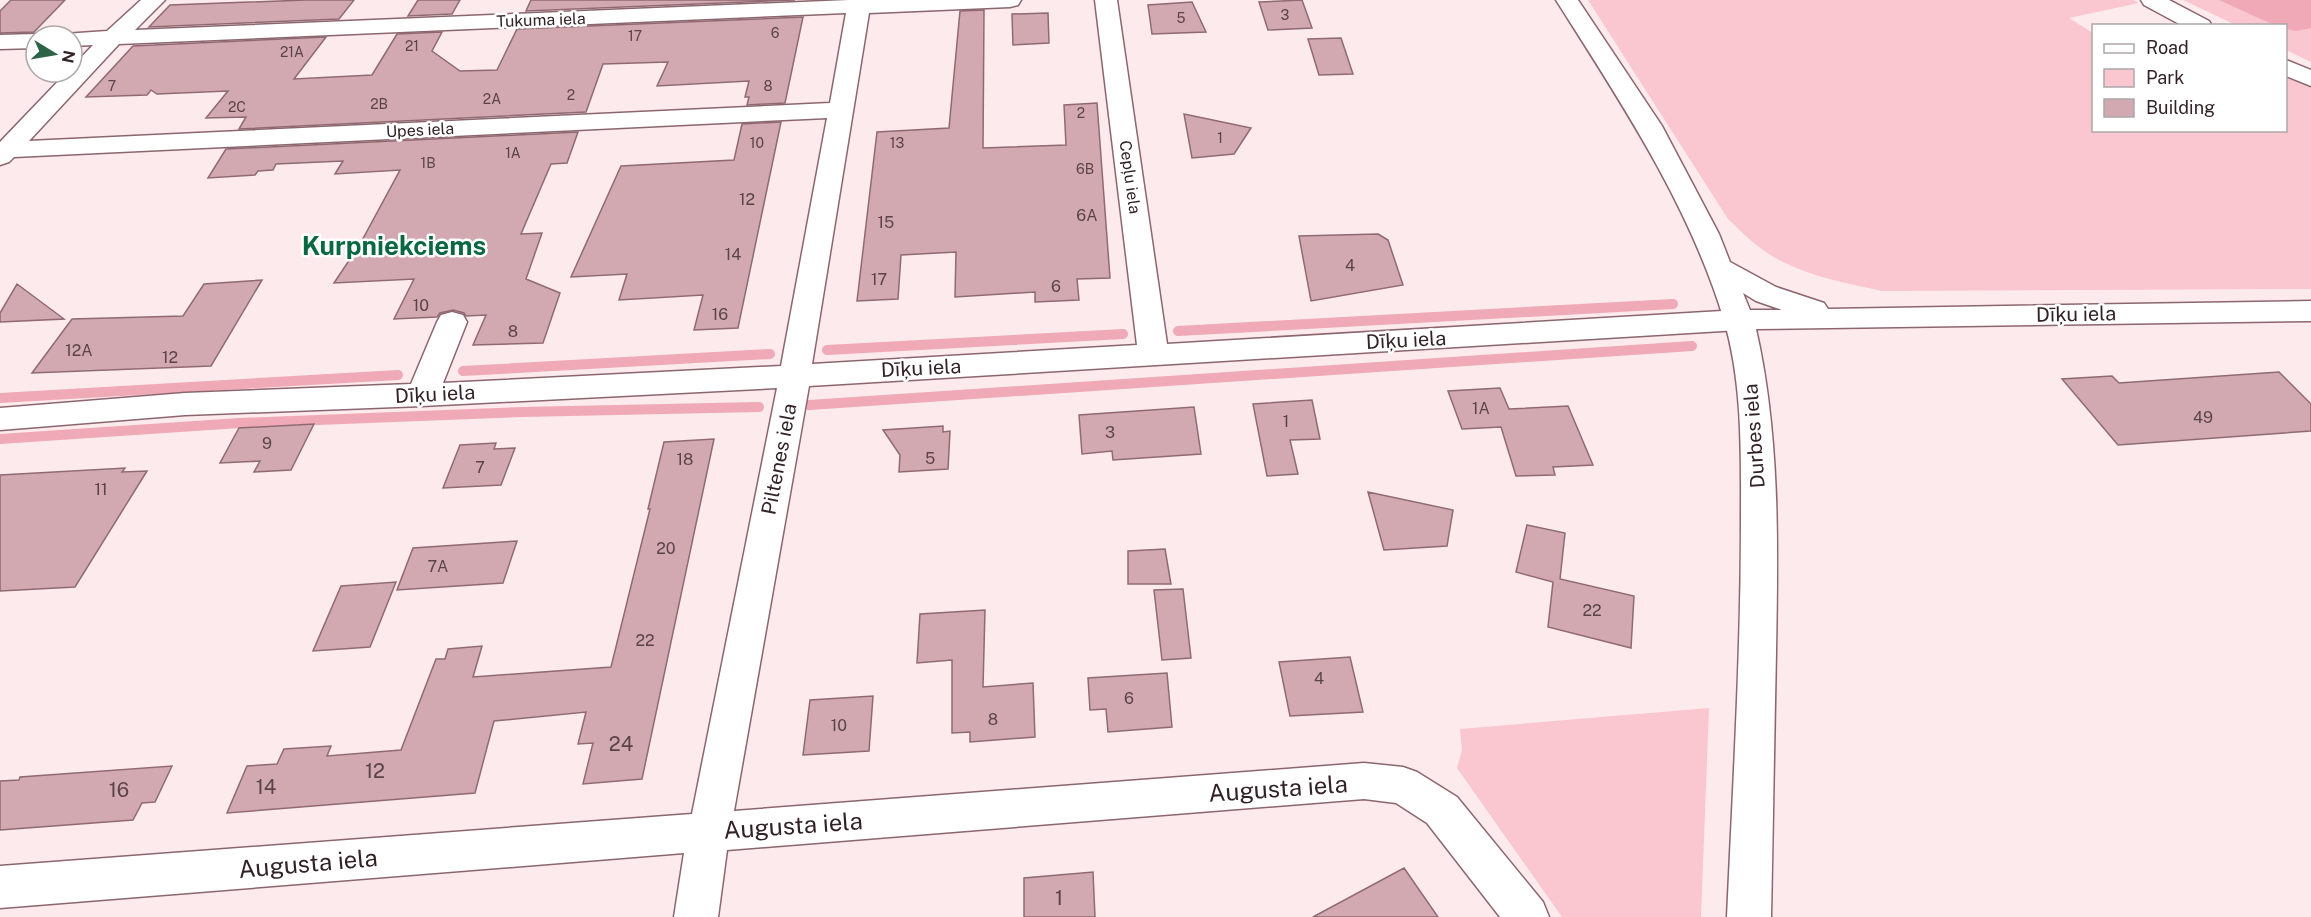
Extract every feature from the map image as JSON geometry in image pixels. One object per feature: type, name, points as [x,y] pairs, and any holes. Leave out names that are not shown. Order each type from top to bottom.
[{"type":"street","points":[[2,152],[112,38],[154,0]]},
{"type":"street","name":"Tukuma iela","points":[[84,39],[860,3],[1010,0]]},
{"type":"street","name":"Cepļu iela","points":[[1106,0],[1153,355]]},
{"type":"street","name":"Durbes iela","points":[[1567,0],[1649,126],[1705,234],[1739,320],[1749,366],[1757,444],[1760,589],[1749,917]]},
{"type":"street","points":[[2152,0],[2197,24]]},
{"type":"street","name":"Piltenes iela","points":[[696,917],[709,831],[795,376],[860,3]]},
{"type":"street","points":[[0,42],[24,41]]},
{"type":"street","points":[[2287,67],[2311,79]]},
{"type":"street","name":"Upes iela","points":[[2,152],[840,110]]},
{"type":"street","name":"Dīķu iela","points":[[1718,267],[1766,294],[1842,317]]},
{"type":"street","name":"Dīķu iela","points":[[0,419],[185,404],[422,395],[795,376],[1739,320],[2311,311]]},
{"type":"street","points":[[422,395],[452,322]]},
{"type":"street","name":"Augusta iela","points":[[0,888],[1364,781],[1403,785],[1442,810],[1527,917]]},
{"type":"green space","points":[[1588,0],[2133,0],[2139,3],[2069,18],[2092,32],[2092,132],[2287,132],[2287,76],[2311,88],[2311,289],[1882,291],[1818,276],[1787,264],[1759,247],[1728,219]]},
{"type":"green space","points":[[2183,0],[2311,0],[2311,62],[2287,50],[2287,24],[2234,24]]},
{"type":"green space","points":[[1709,708],[1701,917],[1562,917],[1457,768],[1462,750],[1460,729]]},
{"type":"shaded area","points":[[2219,0],[2311,0],[2311,28],[2296,31],[2287,29],[2287,24],[2272,24]]},
{"type":"building","points":[[11,0],[65,0],[42,24],[24,24],[24,32],[0,33],[0,11]]},
{"type":"building","points":[[354,0],[339,19],[149,27],[170,5]]},
{"type":"building","points":[[418,0],[460,0],[452,14],[408,16]]},
{"type":"building","points":[[531,0],[795,0],[526,11]]},
{"type":"building","points":[[1302,0],[1312,28],[1268,30],[1259,2]]},
{"type":"building","points":[[1192,2],[1206,32],[1152,34],[1148,5]]},
{"type":"building","points":[[984,10],[983,148],[1066,145],[1064,105],[1097,103],[1110,278],[1077,279],[1079,300],[1035,302],[1035,292],[955,297],[956,252],[901,255],[898,299],[857,301],[877,132],[949,128],[960,11]]},
{"type":"building","points":[[1048,13],[1049,43],[1013,45],[1012,14]]},
{"type":"building","points":[[803,17],[785,103],[747,105],[749,97],[745,97],[749,81],[657,86],[668,62],[603,64],[586,112],[239,129],[246,117],[206,118],[228,91],[157,94],[151,90],[147,95],[86,97],[133,46],[326,37],[294,79],[372,75],[397,34],[442,32],[432,51],[460,71],[497,70],[517,29]]},
{"type":"building","points":[[1341,38],[1353,74],[1319,75],[1308,39]]},
{"type":"building","points":[[1184,114],[1251,128],[1234,154],[1192,158]]},
{"type":"building","points":[[781,122],[738,328],[694,330],[703,295],[619,300],[627,274],[571,277],[621,166],[734,160],[742,124]]},
{"type":"building","points":[[578,132],[567,163],[551,164],[521,234],[542,233],[526,279],[560,293],[543,343],[473,345],[486,315],[466,316],[464,313],[453,310],[440,313],[437,317],[394,319],[414,279],[334,283],[360,244],[400,170],[335,174],[343,161],[276,164],[273,170],[258,171],[255,175],[208,178],[226,149]]},
{"type":"building","points":[[1378,234],[1388,240],[1403,285],[1311,301],[1299,236]]},
{"type":"building","points":[[262,280],[211,366],[32,373],[72,319],[183,316],[204,284]]},
{"type":"building","points":[[17,284],[64,319],[0,322],[0,313]]},
{"type":"building","points":[[2279,372],[2311,404],[2311,431],[2118,445],[2062,379],[2112,376],[2119,383]]},
{"type":"building","points":[[1500,388],[1509,409],[1568,406],[1593,465],[1553,467],[1555,475],[1516,476],[1501,427],[1462,429],[1448,391]]},
{"type":"building","points":[[1312,400],[1320,439],[1290,440],[1298,474],[1267,476],[1253,404]]},
{"type":"building","points":[[1194,407],[1201,454],[1113,460],[1112,451],[1082,454],[1079,415]]},
{"type":"building","points":[[314,424],[291,470],[254,472],[260,461],[220,463],[239,428]]},
{"type":"building","points":[[943,426],[943,432],[950,431],[948,469],[899,472],[900,455],[883,430]]},
{"type":"building","points":[[714,439],[642,779],[583,784],[593,743],[578,744],[586,712],[494,721],[475,793],[227,813],[247,766],[277,764],[284,749],[331,746],[327,756],[401,750],[436,659],[445,659],[448,649],[482,646],[473,677],[611,667],[664,442]]},
{"type":"building","points":[[496,443],[494,449],[515,448],[501,485],[443,488],[460,445]]},
{"type":"building","points":[[125,468],[122,472],[147,471],[75,587],[0,591],[0,475]]},
{"type":"building","points":[[1368,492],[1453,510],[1447,546],[1384,550]]},
{"type":"building","points":[[1527,525],[1565,533],[1560,579],[1634,596],[1631,648],[1548,627],[1553,582],[1516,572]]},
{"type":"building","points":[[517,541],[503,583],[397,590],[413,548]]},
{"type":"building","points":[[1165,549],[1171,584],[1128,584],[1128,551]]},
{"type":"building","points":[[396,582],[370,647],[313,651],[341,586]]},
{"type":"building","points":[[1183,589],[1191,658],[1162,660],[1154,590]]},
{"type":"building","points":[[985,610],[983,687],[1033,683],[1035,737],[970,742],[970,732],[952,733],[952,660],[917,663],[920,614]]},
{"type":"building","points":[[1350,657],[1363,712],[1290,716],[1279,662]]},
{"type":"building","points":[[1167,673],[1172,727],[1108,732],[1106,709],[1090,710],[1088,678]]},
{"type":"building","points":[[873,696],[869,751],[803,755],[810,700]]},
{"type":"building","points":[[172,766],[155,802],[142,803],[133,820],[0,830],[0,781],[19,780],[20,777]]},
{"type":"building","points":[[1404,868],[1438,917],[1313,917]]},
{"type":"building","points":[[1093,872],[1095,917],[1024,917],[1024,878]]},
{"type":"waterway","points":[[1178,331],[1673,304]]},
{"type":"waterway","points":[[827,350],[1123,334]]},
{"type":"waterway","points":[[809,405],[1692,346]]},
{"type":"waterway","points":[[463,371],[770,354]]},
{"type":"waterway","points":[[0,398],[398,375]]},
{"type":"waterway","points":[[0,439],[240,423],[522,412],[759,407]]},
{"type":"district","name":"Kurpniekciems","points":[[394,245]]}]
